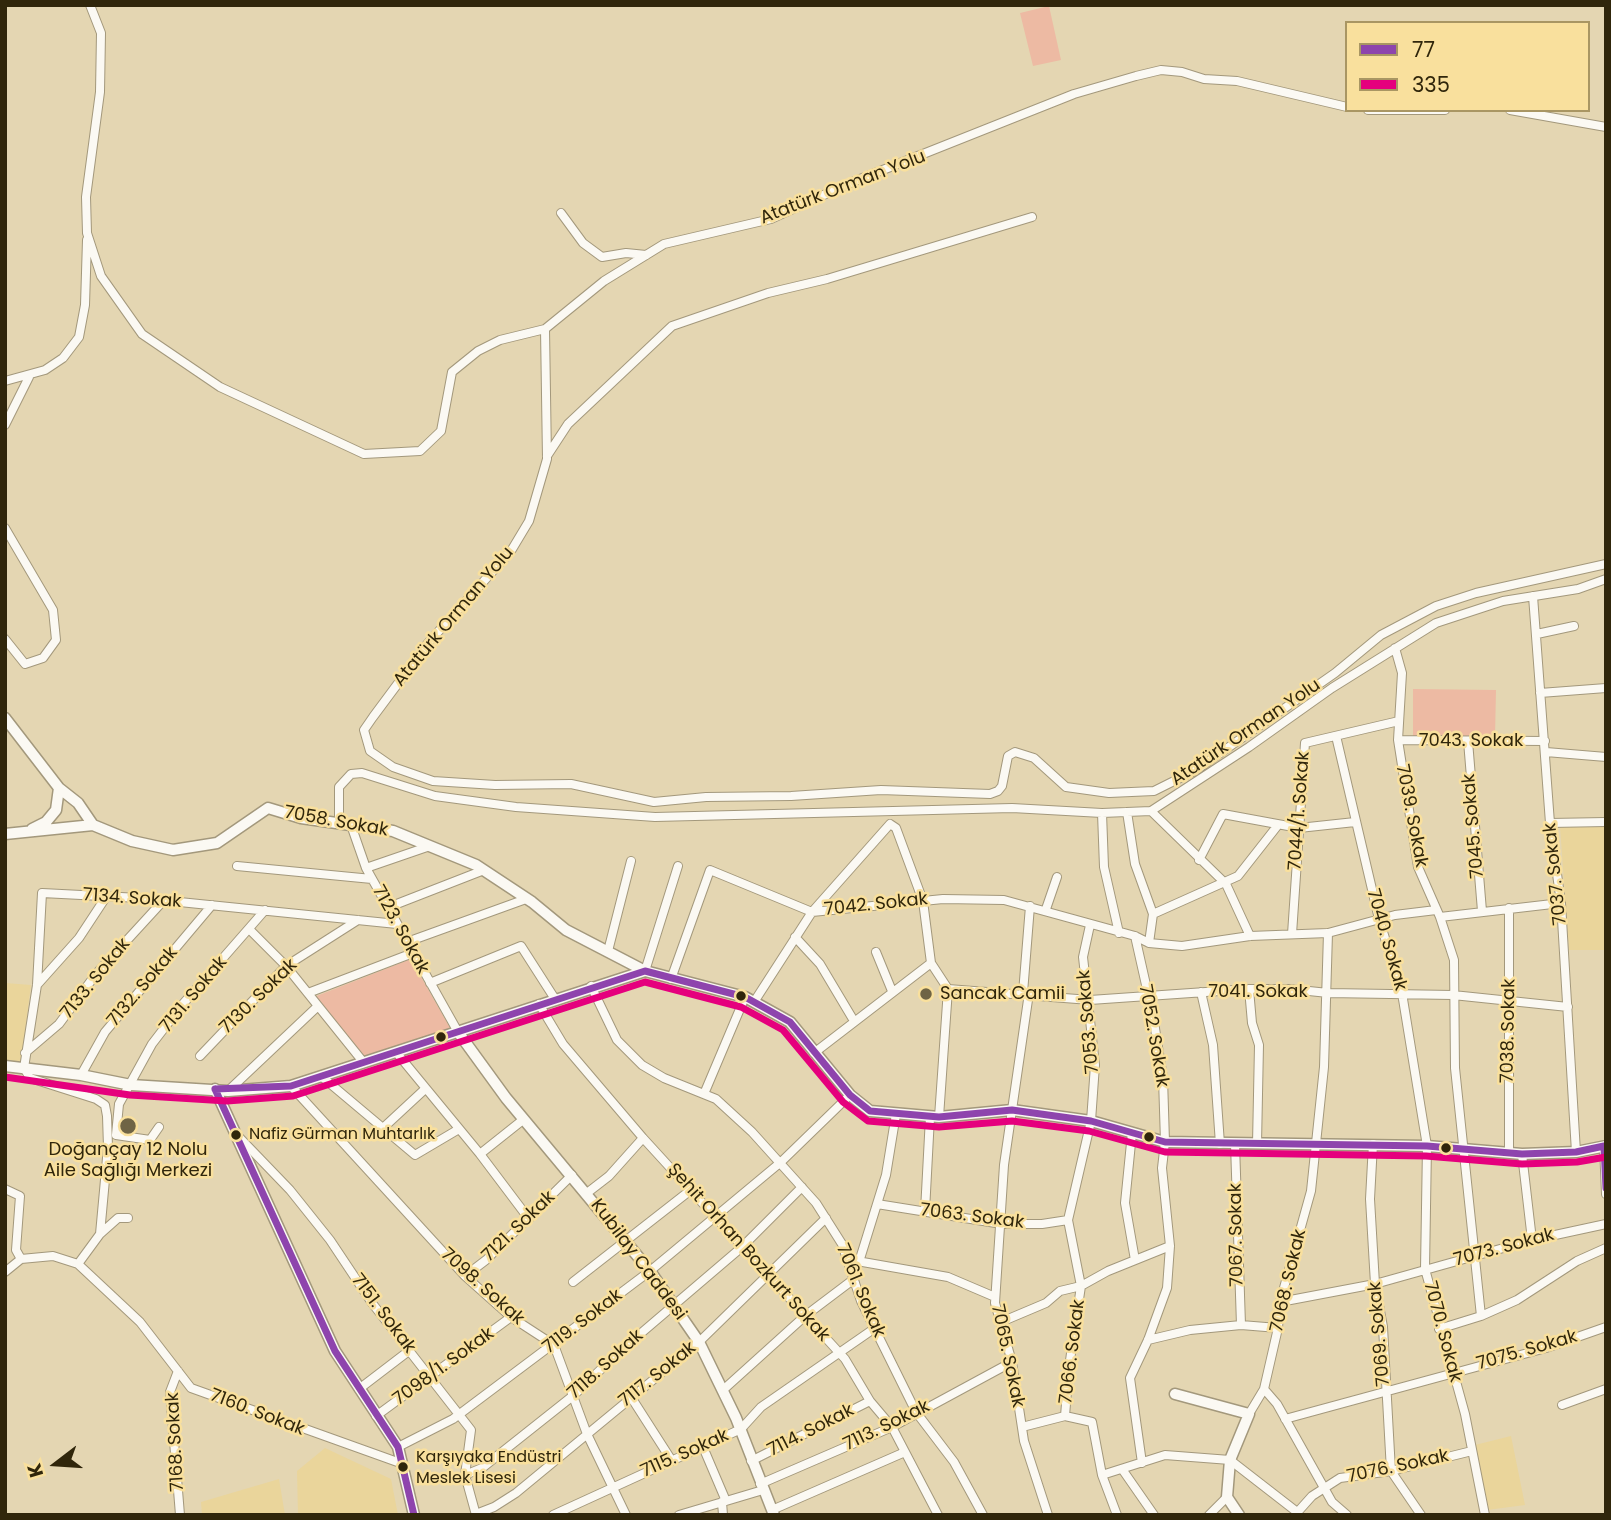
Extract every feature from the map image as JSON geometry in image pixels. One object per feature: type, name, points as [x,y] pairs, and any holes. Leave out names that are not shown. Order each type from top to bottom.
[{"type":"main road","points":[[5,718],[59,788],[78,803],[93,825]]},
{"type":"main road","points":[[24,832],[51,817],[59,799],[59,788]]},
{"type":"main road","points":[[52,830],[76,819],[78,803]]},
{"type":"main road","name":"7058. Sokak","points":[[5,834],[93,825],[132,841],[173,850],[217,843],[268,808],[300,818],[393,831],[432,845],[484,870],[566,930],[645,971],[749,1000],[790,1022],[850,1095],[870,1111],[934,1117],[1012,1110],[1091,1121],[1166,1142],[1465,1147],[1522,1154],[1576,1152],[1605,1146]]},
{"type":"main road","points":[[5,1066],[81,1075],[131,1085],[228,1091],[290,1086],[591,986],[645,971]]},
{"type":"main road","name":"Kubilay Caddesi","points":[[458,1031],[524,1119],[650,1271],[699,1342],[741,1429],[773,1513]]},
{"type":"main road","points":[[215,1089],[335,1351],[398,1447],[414,1515]]},
{"type":"main road","points":[[1175,1394],[1249,1413],[1230,1460],[1227,1497],[1239,1515]]},
{"type":"street","points":[[5,381],[29,377],[63,358],[79,337],[85,305],[86,197],[100,92],[101,33],[90,5]]},
{"type":"street","name":"Atatürk Orman Yolu","points":[[1345,107],[1237,81],[1204,79],[1182,72],[1148,73],[1074,94],[948,147],[850,183],[771,219],[664,244],[604,281],[545,329],[547,456],[529,522],[511,551],[428,643],[364,730],[366,743],[378,760],[433,781],[495,785],[571,784],[654,802],[705,797],[791,796],[881,790],[990,794],[998,791],[1007,756],[1015,752],[1034,758],[1066,787],[1109,793],[1154,791],[1196,770],[1335,673],[1381,635],[1436,606],[1476,593],[1606,564]]},
{"type":"street","points":[[1521,112],[1606,127]]},
{"type":"street","points":[[561,213],[583,243],[602,257],[626,253],[646,255]]},
{"type":"street","points":[[547,456],[568,424],[672,326],[768,293],[827,279],[1032,217]]},
{"type":"street","points":[[87,233],[101,276],[142,334],[219,387],[364,454],[420,451],[441,431],[452,372],[478,351],[499,340],[545,329]]},
{"type":"street","points":[[5,425],[29,377]]},
{"type":"street","points":[[5,528],[54,610],[56,640],[43,658],[25,664],[5,639]]},
{"type":"street","points":[[925,1211],[948,989],[931,962],[923,901],[896,828],[890,824],[888,812],[1012,808],[1102,813],[1151,811],[1436,622],[1533,596],[1578,589],[1606,579]]},
{"type":"street","name":"7037. Sokak","points":[[1533,596],[1550,823],[1560,903],[1576,1152]]},
{"type":"street","points":[[1537,634],[1574,626]]},
{"type":"street","name":"7039. Sokak","points":[[1395,648],[1402,673],[1398,740],[1418,867],[1454,960],[1455,1068],[1481,1317]]},
{"type":"street","points":[[1540,693],[1606,688]]},
{"type":"street","name":"7044/1. Sokak","points":[[1292,934],[1305,743],[1399,722]]},
{"type":"street","name":"7040. Sokak","points":[[1336,736],[1354,822],[1402,993],[1427,1146]]},
{"type":"street","name":"7043. Sokak","points":[[1398,740],[1545,741]]},
{"type":"street","name":"7045. Sokak","points":[[1468,741],[1482,911]]},
{"type":"street","name":"7043. Sokak","points":[[1546,752],[1606,757]]},
{"type":"street","name":"7123. Sokak","points":[[458,1031],[372,879],[345,824],[338,787],[351,774],[362,773],[435,796],[516,807],[655,817],[888,812]]},
{"type":"street","points":[[1151,811],[1226,884],[1250,936]]},
{"type":"street","points":[[1127,812],[1135,864],[1153,914],[1149,943]]},
{"type":"street","points":[[1102,813],[1104,867],[1119,933]]},
{"type":"street","points":[[1199,860],[1223,814],[1298,828],[1354,822]]},
{"type":"street","points":[[1550,823],[1606,822]]},
{"type":"street","points":[[704,1094],[749,1000],[812,912],[890,824]]},
{"type":"street","points":[[1153,914],[1226,884],[1238,876],[1278,825]]},
{"type":"street","points":[[366,868],[432,845]]},
{"type":"street","points":[[608,951],[631,861]]},
{"type":"street","points":[[237,866],[372,879]]},
{"type":"street","points":[[645,971],[678,866]]},
{"type":"street","points":[[389,908],[484,870]]},
{"type":"street","name":"7042. Sokak","points":[[671,979],[710,870],[812,912],[923,901],[1004,900],[1046,909],[1090,925],[1135,936],[1149,943],[1182,946],[1250,936],[1328,933],[1380,919],[1560,903]]},
{"type":"street","points":[[1046,909],[1057,877]]},
{"type":"street","name":"7134. Sokak","points":[[24,1068],[37,985],[43,893],[212,905],[397,924]]},
{"type":"street","points":[[37,985],[79,938],[106,897]]},
{"type":"street","points":[[407,942],[526,899]]},
{"type":"street","name":"7133. Sokak","points":[[25,1053],[59,1024],[96,974],[163,901]]},
{"type":"street","name":"7132. Sokak","points":[[81,1075],[105,1032],[212,905]]},
{"type":"street","name":"7065. Sokak","points":[[1030,906],[1026,993],[1004,1165],[995,1297],[1012,1362],[1021,1427],[1048,1515]]},
{"type":"street","name":"7038. Sokak","points":[[1509,908],[1509,1153]]},
{"type":"street","name":"7131. Sokak","points":[[159,1127],[150,1140],[116,1135],[119,1104],[152,1044],[182,1005],[265,911]]},
{"type":"street","name":"7130. Sokak","points":[[200,1056],[286,966],[358,920]]},
{"type":"street","name":"7053. Sokak","points":[[1090,925],[1083,957],[1090,1000],[1095,1065],[1091,1121]]},
{"type":"street","points":[[250,930],[286,966],[364,1063]]},
{"type":"street","name":"7068. Sokak","points":[[1249,1413],[1264,1389],[1278,1328],[1280,1302],[1311,1191],[1328,993],[1328,933]]},
{"type":"street","name":"7052. Sokak","points":[[1135,936],[1146,995],[1153,1016],[1163,1078],[1166,1142],[1162,1168],[1170,1245],[1167,1287],[1149,1340],[1130,1378],[1142,1463]]},
{"type":"street","points":[[794,937],[820,964],[854,1021]]},
{"type":"street","points":[[430,983],[521,946],[555,999]]},
{"type":"street","points":[[876,952],[892,991]]},
{"type":"street","points":[[308,993],[413,953]]},
{"type":"street","points":[[814,1053],[931,962]]},
{"type":"street","name":"7061. Sokak","points":[[591,986],[617,1040],[642,1065],[664,1078],[716,1099],[781,1162],[826,1217],[849,1259],[854,1279],[875,1328],[916,1412],[954,1462],[982,1515]]},
{"type":"street","name":"7041. Sokak","points":[[948,989],[1090,1000],[1250,989],[1402,993],[1453,995],[1568,1007]]},
{"type":"street","points":[[1250,989],[1252,1023],[1259,1045],[1257,1144]]},
{"type":"street","points":[[1201,992],[1213,1045],[1220,1144]]},
{"type":"street","name":"Şehit Orhan Bozkurt Sokak","points":[[539,1004],[563,1044],[642,1138],[692,1189],[768,1277],[839,1353],[870,1401],[892,1427],[938,1515]]},
{"type":"street","points":[[228,1091],[318,1006]]},
{"type":"street","points":[[396,1052],[424,1090],[480,1154],[528,1219]]},
{"type":"street","points":[[24,1068],[30,1078],[96,1099],[105,1105],[108,1147],[100,1234]]},
{"type":"street","points":[[321,1076],[415,1155],[459,1129]]},
{"type":"street","name":"7098. Sokak","points":[[290,1086],[465,1276],[511,1317],[554,1345]]},
{"type":"street","points":[[383,1128],[424,1090]]},
{"type":"street","name":"7119. Sokak","points":[[398,1447],[460,1413],[650,1271],[781,1162],[850,1095]]},
{"type":"street","points":[[859,1262],[886,1175],[896,1114]]},
{"type":"street","points":[[480,1154],[524,1119]]},
{"type":"street","name":"7066. Sokak","points":[[1021,1427],[1065,1416],[1081,1286],[1068,1220],[1091,1121]]},
{"type":"street","points":[[1132,1133],[1125,1203],[1135,1260]]},
{"type":"street","name":"7151. Sokak","points":[[237,1134],[298,1200],[471,1430],[465,1475],[476,1514]]},
{"type":"street","points":[[587,1193],[609,1176],[642,1138]]},
{"type":"street","name":"7067. Sokak","points":[[1235,1144],[1241,1325]]},
{"type":"street","name":"7069. Sokak","points":[[1373,1144],[1370,1199],[1375,1284],[1383,1327],[1391,1471],[1421,1515]]},
{"type":"street","name":"7070. Sokak","points":[[1427,1146],[1425,1269],[1472,1451],[1485,1515]]},
{"type":"street","points":[[1605,1146],[1605,1191]]},
{"type":"street","points":[[1522,1154],[1532,1240]]},
{"type":"street","name":"7121. Sokak","points":[[465,1276],[572,1175]]},
{"type":"street","name":"7118. Sokak","points":[[465,1475],[482,1468],[574,1395],[742,1247],[802,1187]]},
{"type":"street","points":[[5,1189],[20,1196],[16,1250],[21,1259]]},
{"type":"street","points":[[573,1282],[692,1189]]},
{"type":"street","name":"7063. Sokak","points":[[877,1204],[1002,1224],[1068,1220]]},
{"type":"street","name":"7117. Sokak","points":[[476,1514],[494,1507],[516,1493],[699,1342],[826,1217]]},
{"type":"street","points":[[5,1272],[21,1259],[53,1256],[78,1264],[100,1234],[118,1218],[128,1218]]},
{"type":"street","name":"7073. Sokak","points":[[1280,1302],[1375,1284],[1532,1240],[1606,1224]]},
{"type":"street","points":[[1001,1322],[1046,1303],[1060,1291],[1081,1286],[1170,1245]]},
{"type":"street","points":[[1439,1329],[1481,1317],[1517,1300],[1577,1261],[1606,1248]]},
{"type":"street","points":[[849,1259],[948,1277],[995,1297]]},
{"type":"street","name":"7160. Sokak","points":[[78,1264],[140,1322],[191,1388],[403,1464]]},
{"type":"street","points":[[723,1391],[805,1316],[854,1279]]},
{"type":"street","name":"7098/1. Sokak","points":[[376,1416],[432,1378],[511,1317]]},
{"type":"street","points":[[1149,1340],[1190,1330],[1241,1325],[1278,1328]]},
{"type":"street","name":"7075. Sokak","points":[[1285,1419],[1546,1348],[1606,1327]]},
{"type":"street","name":"7115. Sokak","points":[[553,1515],[741,1429],[761,1407],[875,1328]]},
{"type":"street","points":[[554,1345],[587,1434],[626,1515]]},
{"type":"street","points":[[359,1389],[410,1350]]},
{"type":"street","name":"7113. Sokak","points":[[679,1515],[762,1487],[892,1427],[1012,1362]]},
{"type":"street","name":"7168. Sokak","points":[[177,1371],[170,1392],[180,1515]]},
{"type":"street","points":[[1264,1389],[1274,1398],[1332,1502],[1347,1515]]},
{"type":"street","points":[[1562,1405],[1606,1389]]},
{"type":"street","points":[[631,1397],[672,1461]]},
{"type":"street","name":"7114. Sokak","points":[[751,1461],[870,1401]]},
{"type":"street","points":[[1065,1416],[1092,1422],[1102,1475],[1117,1515]]},
{"type":"street","points":[[703,1447],[724,1502],[723,1515]]},
{"type":"street","name":"7076. Sokak","points":[[1296,1513],[1325,1487],[1340,1478],[1391,1471],[1472,1451]]},
{"type":"street","points":[[773,1513],[905,1452]]},
{"type":"street","points":[[1102,1475],[1165,1455],[1230,1460],[1296,1513]]},
{"type":"street","points":[[1122,1469],[1154,1515]]},
{"type":"street","points":[[1209,1515],[1227,1497]]},
{"type":"shaded area","points":[[1049,6],[1061,60],[1033,66],[1020,13]]},
{"type":"shaded area","points":[[1413,689],[1496,690],[1495,737],[1413,736]]},
{"type":"shaded area","points":[[1606,826],[1606,950],[1569,950],[1560,827]]},
{"type":"shaded area","points":[[411,959],[450,1028],[363,1058],[314,997]]},
{"type":"shaded area","points":[[5,983],[31,985],[21,1062],[5,1060]]},
{"type":"shaded area","points":[[1511,1436],[1525,1505],[1487,1510],[1475,1445]]},
{"type":"shaded area","points":[[325,1448],[391,1479],[398,1515],[298,1515],[297,1471]]},
{"type":"shaded area","points":[[279,1479],[285,1515],[202,1515],[201,1502]]},
{"type":"transit line","name":"77","points":[[215,1089],[291,1086],[645,971],[745,997],[790,1022],[850,1095],[870,1111],[939,1117],[1012,1110],[1091,1121],[1165,1142],[1427,1146],[1522,1154],[1576,1152],[1604,1146],[1606,1188]]},
{"type":"transit line","name":"335","points":[[5,1077],[130,1095],[227,1101],[293,1096],[645,982],[741,1007],[783,1030],[843,1102],[868,1121],[939,1127],[1012,1121],[1089,1131],[1165,1152],[1426,1156],[1522,1164],[1577,1162],[1606,1157]]},
{"type":"transit line","name":"77","points":[[215,1089],[335,1351],[398,1447],[414,1515]]},
{"type":"place","name":"Sancak Camii","points":[[926,994]]},
{"type":"place","name":"Doğançay 12 Nolu Aile Sağlığı Merkezi","points":[[128,1126]]},
{"type":"place","name":"Nafiz Gürman Muhtarlık","points":[[236,1135]]},
{"type":"place","name":"Karşıyaka Endüstri Meslek Lisesi","points":[[403,1467]]}]
